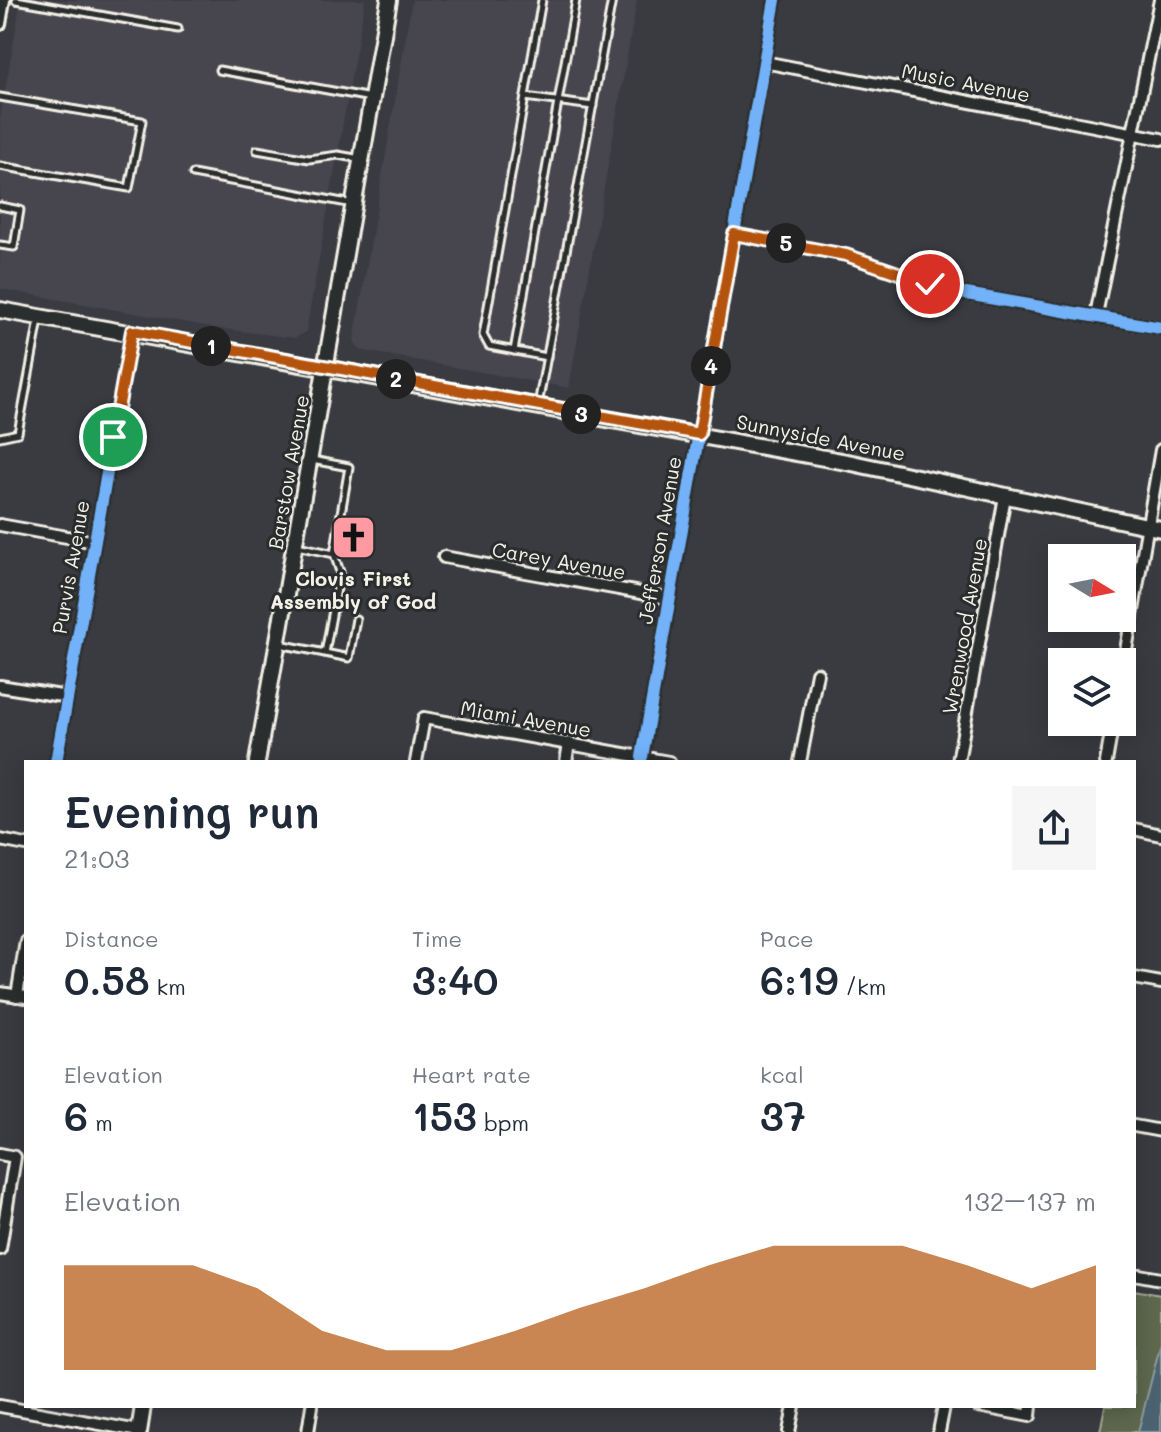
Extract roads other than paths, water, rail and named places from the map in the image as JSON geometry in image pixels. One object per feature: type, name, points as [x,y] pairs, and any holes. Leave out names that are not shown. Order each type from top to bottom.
[{"type":"main road","name":"Barstow Avenue","points":[[257,760],[312,460],[389,0]]},
{"type":"main road","name":"Sunnyside Avenue","points":[[0,310],[699,434],[1155,528]]},
{"type":"main road","points":[[139,1431],[143,1408]]},
{"type":"street","points":[[0,24],[4,0]]},
{"type":"street","name":"Jefferson Avenue","points":[[642,757],[775,0]]},
{"type":"street","points":[[1096,315],[1160,0]]},
{"type":"street","name":"Music Avenue","points":[[764,62],[1161,139]]},
{"type":"street","points":[[734,234],[846,255],[955,292],[1161,328]]},
{"type":"street","name":"Purvis Avenue","points":[[56,760],[132,331]]},
{"type":"street","points":[[1128,648],[1155,528],[1161,450]]},
{"type":"street","name":"Wrenwood Avenue","points":[[958,760],[1005,496]]},
{"type":"street","points":[[0,525],[95,542]]},
{"type":"street","name":"Carey Avenue","points":[[444,557],[668,598]]},
{"type":"street","points":[[800,760],[817,673]]},
{"type":"street","points":[[0,686],[67,697]]},
{"type":"street","name":"Miami Avenue","points":[[416,760],[424,718],[658,760]]},
{"type":"street","points":[[1106,760],[1111,736]]},
{"type":"street","points":[[566,760],[569,743]]},
{"type":"street","points":[[1136,829],[1161,835]]},
{"type":"street","points":[[0,840],[24,845]]},
{"type":"street","points":[[0,993],[21,996],[24,963]]},
{"type":"street","points":[[1136,978],[1161,983]]},
{"type":"street","points":[[1136,1126],[1161,1131]]},
{"type":"street","points":[[0,1154],[15,1157],[0,1249]]},
{"type":"street","points":[[1136,1274],[1161,1279]]},
{"type":"street","points":[[0,1406],[139,1431]]},
{"type":"street","points":[[308,1432],[312,1408]]},
{"type":"street","points":[[789,1432],[794,1408]]},
{"type":"street","points":[[939,1432],[944,1408]]},
{"type":"street","points":[[999,1408],[1030,1411]]},
{"type":"lane","points":[[16,0],[41,2],[178,29]]},
{"type":"lane","points":[[542,0],[483,335],[489,346],[547,357]]},
{"type":"lane","points":[[514,351],[576,0]]},
{"type":"lane","points":[[538,406],[612,0]]},
{"type":"lane","points":[[219,70],[372,98]]},
{"type":"lane","points":[[0,97],[142,121],[129,188],[0,166]]},
{"type":"lane","points":[[525,97],[593,106]]},
{"type":"lane","points":[[257,150],[309,159],[338,155],[362,159]]},
{"type":"lane","points":[[193,174],[354,204]]},
{"type":"lane","points":[[0,206],[20,210],[14,247],[0,245]]},
{"type":"lane","points":[[0,437],[18,433],[40,317]]},
{"type":"lane","points":[[312,460],[349,467],[334,554],[340,572],[325,653]]},
{"type":"lane","points":[[296,546],[334,554]]},
{"type":"lane","points":[[278,644],[349,658],[356,619]]},
{"type":"water","points":[[1161,1342],[1161,1432],[1138,1432]]},
{"type":"place","name":"Clovis First Assembly of God","points":[[353,538]]}]
